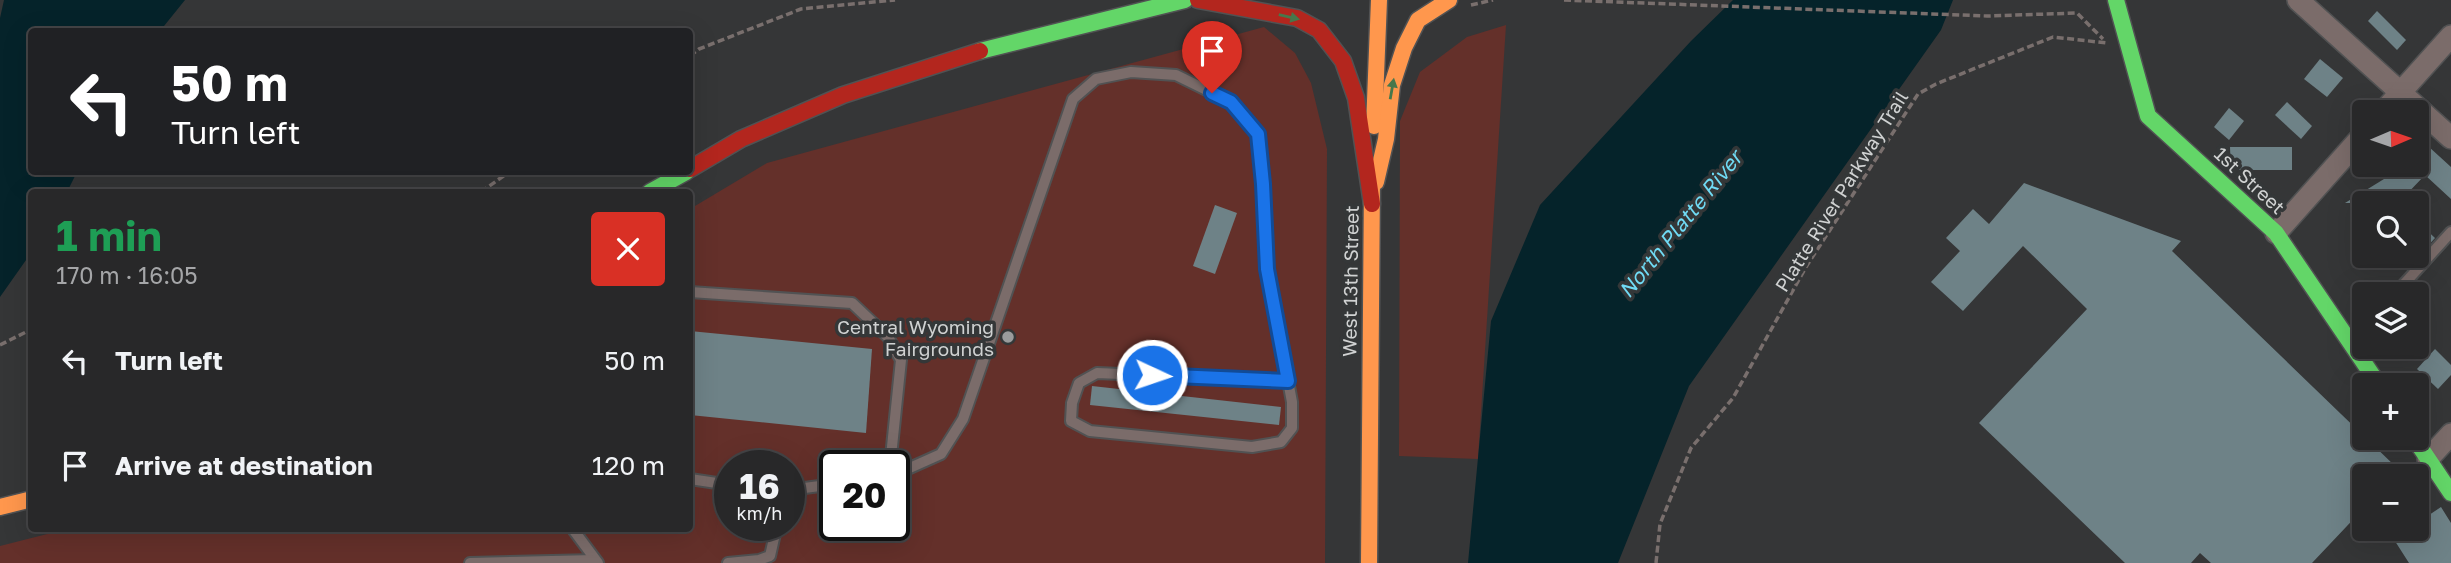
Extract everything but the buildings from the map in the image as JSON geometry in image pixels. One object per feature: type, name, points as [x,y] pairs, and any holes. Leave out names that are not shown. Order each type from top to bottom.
[{"type":"main road","points":[[693,167],[741,139],[844,94],[971,53],[1185,0]]},
{"type":"main road","points":[[1198,0],[1297,18],[1319,30],[1343,61],[1356,98],[1372,204]]},
{"type":"main road","name":"West 13th Street","points":[[1369,563],[1372,204],[1379,0]]},
{"type":"main road","points":[[1372,204],[1386,139],[1392,85],[1404,47],[1418,20],[1449,0]]},
{"type":"main road","name":"1st Street","points":[[2116,0],[2148,116],[2276,233],[2354,339],[2372,373]]},
{"type":"main road","points":[[655,189],[679,175]]},
{"type":"main road","points":[[2422,450],[2451,493]]},
{"type":"main road","points":[[0,507],[28,500]]},
{"type":"street","points":[[2298,0],[2451,138]]},
{"type":"street","points":[[2394,100],[2451,36]]},
{"type":"street","points":[[2276,233],[2352,148]]},
{"type":"street","points":[[2428,459],[2451,434]]},
{"type":"lane","points":[[910,468],[941,454],[964,419],[1073,99],[1096,79],[1131,72],[1176,75],[1231,102],[1258,134],[1267,269],[1292,402],[1292,428],[1281,442],[1252,447],[1090,431],[1071,421],[1072,403],[1079,383],[1097,373],[1288,381]]},
{"type":"lane","points":[[2406,282],[2451,232]]},
{"type":"lane","points":[[693,292],[852,303],[888,337],[901,360],[892,450]]},
{"type":"lane","points":[[693,480],[714,483]]},
{"type":"lane","points":[[575,532],[597,561]]},
{"type":"lane","points":[[729,563],[770,556],[773,541]]},
{"type":"lane","points":[[470,563],[597,561]]},
{"type":"path","points":[[693,54],[801,9],[895,0]]},
{"type":"path","name":"Platte River Parkway Trail","points":[[1563,0],[1987,16],[2077,13],[2107,43],[2053,37],[1936,84],[1918,94],[1806,267],[1733,398],[1691,448],[1660,524],[1656,563]]},
{"type":"path","points":[[485,189],[505,175]]},
{"type":"path","points":[[0,345],[28,331]]},
{"type":"shaded area","points":[[1506,25],[1478,459],[1399,456],[1400,121],[1420,72],[1467,37]]},
{"type":"shaded area","name":"Central Wyoming Fairgrounds","points":[[1264,27],[1295,53],[1311,83],[1327,149],[1325,563],[0,563],[0,546],[55,532],[693,532],[693,207],[767,163]]},
{"type":"water","points":[[4,0],[185,0],[162,28],[28,28],[28,175],[76,175],[68,189],[28,189],[28,257],[0,297],[0,18]]},
{"type":"water","name":"North Platte River","points":[[1733,0],[1953,0],[1941,30],[1689,386],[1618,563],[1468,563],[1491,321],[1540,205],[1691,41]]},
{"type":"traffic: fast","points":[[980,51],[1185,0]]},
{"type":"traffic: fast","points":[[2116,0],[2148,116],[2276,233],[2371,373]]},
{"type":"traffic: fast","points":[[655,189],[681,175]]},
{"type":"traffic: fast","points":[[2422,450],[2451,493]]},
{"type":"traffic: slow","points":[[1374,126],[1379,0]]},
{"type":"traffic: slow","points":[[1376,182],[1386,139],[1392,85],[1404,48],[1418,20],[1449,0]]},
{"type":"traffic: slow","points":[[1369,563],[1372,181]]},
{"type":"traffic: slow","points":[[0,507],[28,500]]},
{"type":"traffic: jam","points":[[1198,0],[1297,18],[1319,30],[1343,61],[1356,98],[1372,204]]},
{"type":"traffic: jam","points":[[693,167],[741,139],[843,95],[980,51]]},
{"type":"place","name":"Central Wyoming Fairgrounds","points":[[1008,337]]},
{"type":"route","points":[[1152,375],[1288,381],[1267,269],[1258,134],[1231,102],[1212,93]]}]
